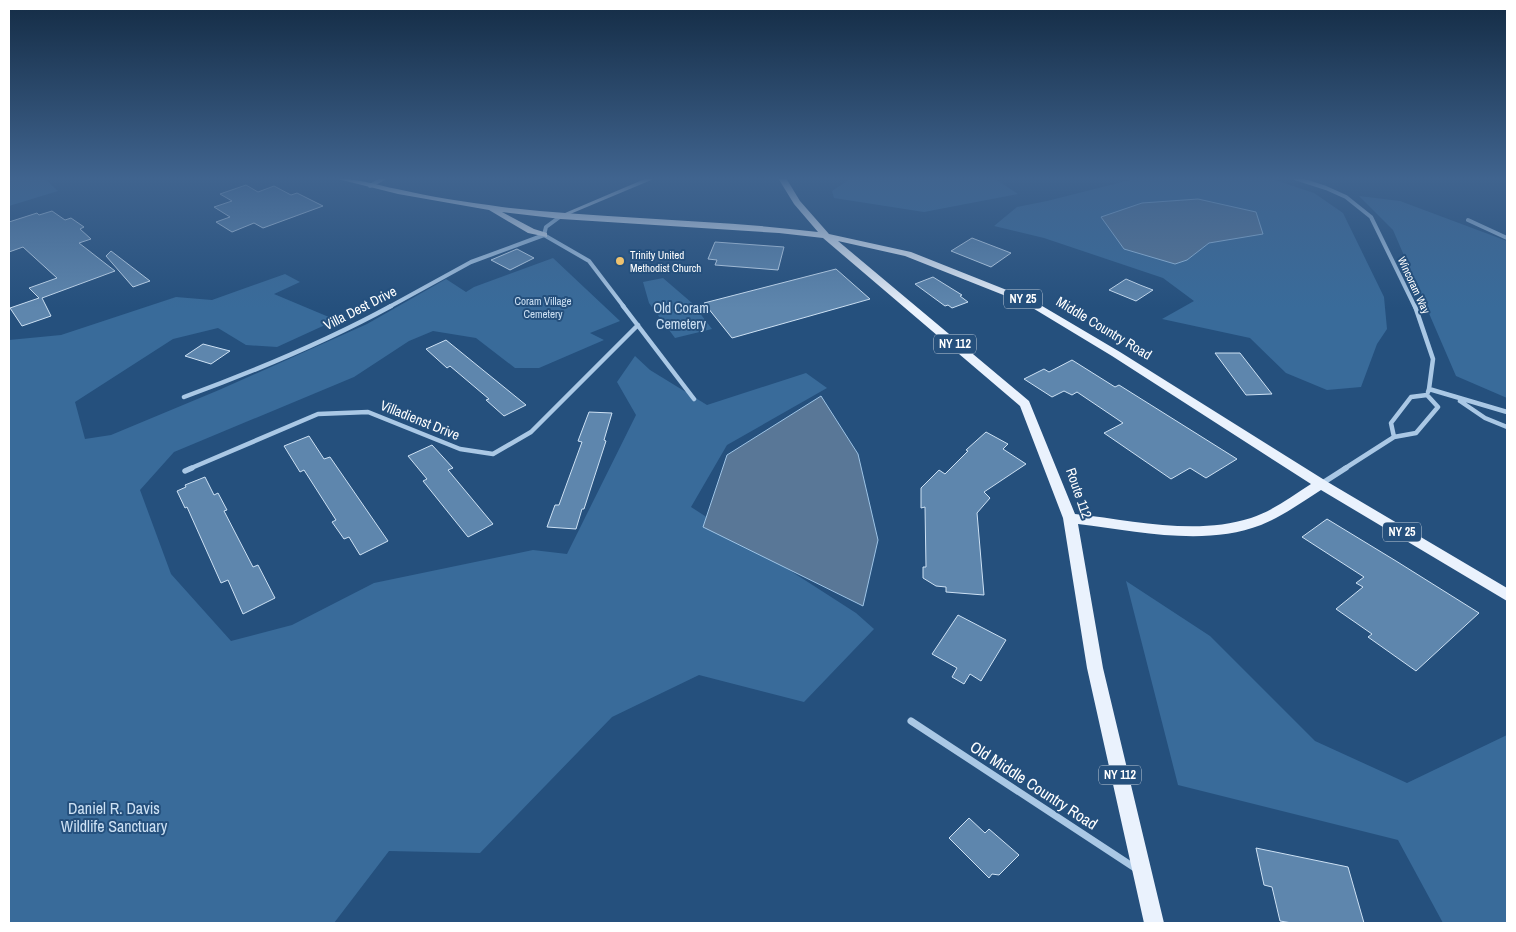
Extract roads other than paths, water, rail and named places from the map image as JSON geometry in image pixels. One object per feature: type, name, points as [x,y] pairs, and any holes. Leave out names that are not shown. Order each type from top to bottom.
[{"type":"main road","points":[[514,221],[531,231],[544,234]]},
{"type":"main road","name":"Middle Country Road","points":[[646,221],[778,230],[826,236],[908,254],[1029,302],[1116,354],[1321,484],[1507,595]]},
{"type":"main road","name":"Route 112","points":[[814,221],[826,236],[1025,404],[1070,518],[1096,668],[1154,923]]},
{"type":"main road","points":[[1070,518],[1192,531],[1227,529],[1257,521],[1321,484]]},
{"type":"street","points":[[554,221],[546,227],[544,234],[589,260],[694,399]]},
{"type":"street","name":"Wincoram Way","points":[[1373,221],[1417,312],[1433,359],[1427,395]]},
{"type":"street","points":[[1471,221],[1507,238]]},
{"type":"street","name":"Villa Dest Drive","points":[[184,397],[251,372],[360,323],[471,262],[544,234]]},
{"type":"street","name":"Villadienst Drive","points":[[185,471],[318,414],[368,412],[460,449],[493,454],[531,432],[638,325]]},
{"type":"street","points":[[1429,389],[1458,400],[1491,406],[1507,412]]},
{"type":"street","points":[[1321,484],[1394,437],[1416,434],[1438,406],[1427,395],[1411,397],[1391,423],[1394,437]]},
{"type":"street","points":[[1458,400],[1485,418],[1507,427]]},
{"type":"street","name":"Old Middle Country Road","points":[[912,721],[1142,872]]},
{"type":"place","name":"Trinity United Methodist Church","points":[[620,261]]},
{"type":"park label","name":"Coram Village Cemetery","points":[[543,307]]},
{"type":"park label","name":"Old Coram Cemetery","points":[[681,316]]},
{"type":"park label","name":"Daniel R. Davis Wildlife Sanctuary","points":[[114,817]]}]
